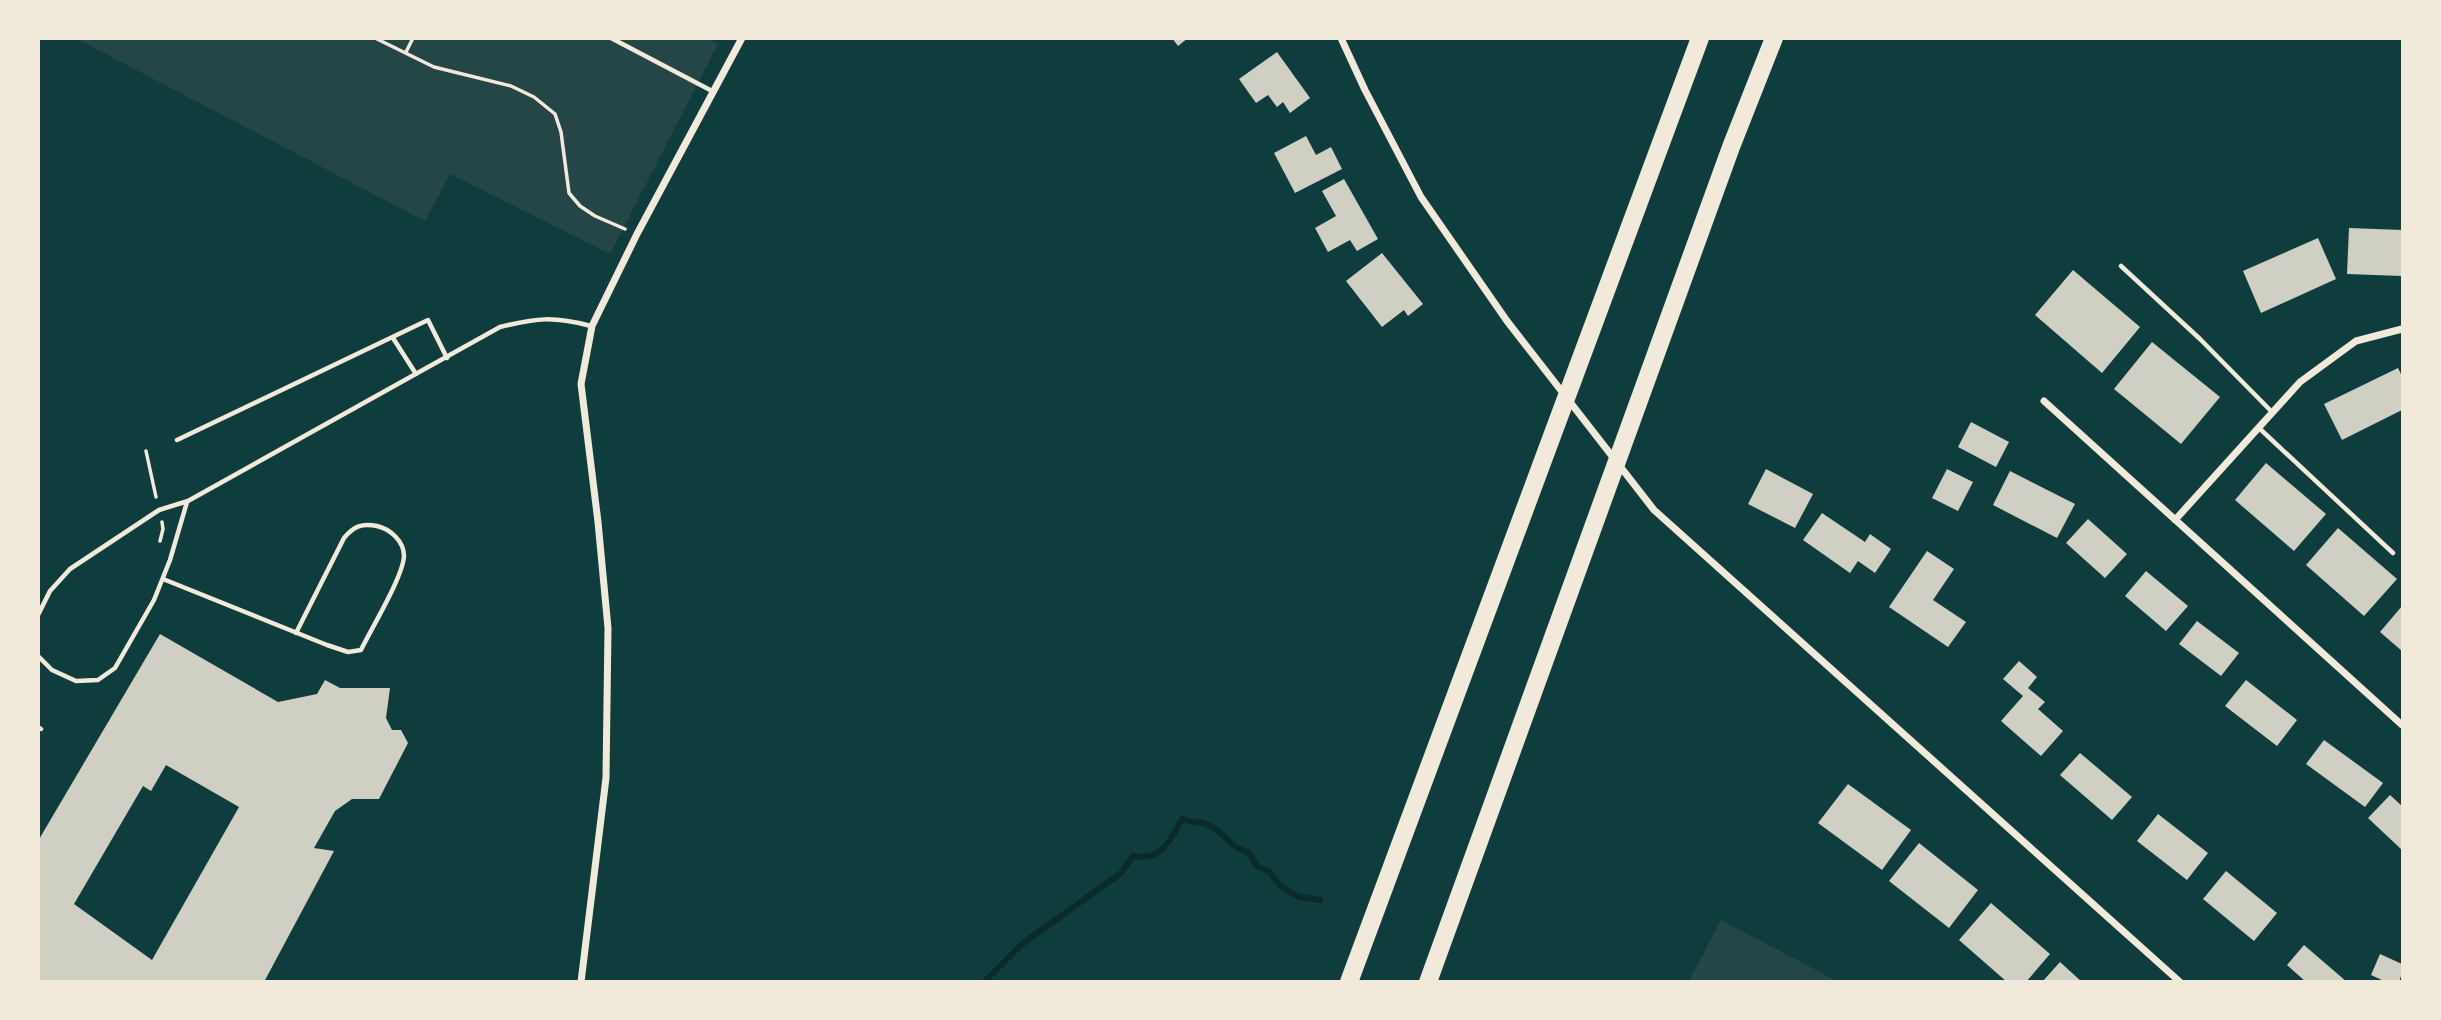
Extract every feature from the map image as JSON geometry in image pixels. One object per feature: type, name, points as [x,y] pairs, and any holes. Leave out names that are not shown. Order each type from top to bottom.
[{"type":"highway","points":[[1349,982],[1700,38]]},
{"type":"highway","points":[[1428,982],[1773,38]]},
{"type":"street","points":[[581,982],[606,778],[608,628],[598,522],[580,384],[592,326],[637,234],[742,38]]},
{"type":"street","points":[[1341,38],[1421,197],[1507,321],[1654,510],[2180,982]]},
{"type":"street","points":[[2175,520],[2300,382],[2356,341],[2403,329]]},
{"type":"street","points":[[2045,401],[2403,725]]},
{"type":"lane","points":[[611,38],[714,92]]},
{"type":"lane","points":[[2121,266],[2208,347],[2272,413]]},
{"type":"lane","points":[[38,615],[50,591],[70,569],[159,510],[188,501],[499,327],[531,319],[560,318],[592,326]]},
{"type":"lane","points":[[177,440],[428,320],[447,358]]},
{"type":"lane","points":[[393,338],[416,374]]},
{"type":"lane","points":[[2259,428],[2393,553]]},
{"type":"lane","points":[[38,656],[52,670],[76,681],[98,680],[115,667],[154,600],[188,501]]},
{"type":"lane","points":[[163,579],[296,633],[348,652],[361,650],[401,569],[404,554],[397,537],[385,528],[367,524],[353,527],[344,538],[296,633]]},
{"type":"path","points":[[375,38],[434,67],[511,86],[534,97],[555,114],[569,193],[580,206],[595,216],[637,234]]},
{"type":"path","points":[[406,52],[413,38]]},
{"type":"shaded area","points":[[706,38],[718,44],[610,254],[450,174],[425,221],[77,39]]},
{"type":"shaded area","points":[[1721,920],[1837,981],[1689,981]]},
{"type":"building","points":[[1172,38],[1188,38],[1178,46]]},
{"type":"building","points":[[1277,52],[1310,98],[1290,113],[1283,102],[1277,107],[1268,95],[1256,103],[1239,79]]},
{"type":"building","points":[[1306,136],[1316,155],[1331,147],[1342,169],[1295,193],[1274,153]]},
{"type":"building","points":[[1344,179],[1378,239],[1357,251],[1350,240],[1328,252],[1315,228],[1336,216],[1322,191]]},
{"type":"building","points":[[2349,228],[2402,230],[2402,276],[2347,274]]},
{"type":"building","points":[[2318,238],[2336,279],[2261,313],[2243,271]]},
{"type":"building","points":[[1382,253],[1423,304],[1408,316],[1404,310],[1382,327],[1346,281]]},
{"type":"building","points":[[2073,270],[2140,327],[2102,373],[2035,315]]},
{"type":"building","points":[[2152,342],[2220,397],[2181,444],[2114,389]]},
{"type":"building","points":[[2398,368],[2402,376],[2402,410],[2342,440],[2324,404]]},
{"type":"building","points":[[1971,422],[2009,442],[1996,467],[1958,447]]},
{"type":"building","points":[[2266,463],[2326,514],[2294,551],[2235,500]]},
{"type":"building","points":[[1766,469],[1813,494],[1795,528],[1748,504]]},
{"type":"building","points":[[1947,469],[1973,482],[1958,511],[1932,498]]},
{"type":"building","points":[[2010,471],[2075,504],[2057,538],[1993,505]]},
{"type":"building","points":[[1822,513],[1865,542],[1870,534],[1891,549],[1875,573],[1858,561],[1850,573],[1803,540]]},
{"type":"building","points":[[2088,519],[2127,554],[2105,578],[2066,543]]},
{"type":"building","points":[[2338,528],[2397,579],[2364,616],[2306,565]]},
{"type":"building","points":[[1927,551],[1954,569],[1933,600],[1966,622],[1948,647],[1889,607]]},
{"type":"building","points":[[2146,571],[2188,606],[2166,631],[2125,596]]},
{"type":"building","points":[[2402,606],[2402,651],[2380,632]]},
{"type":"building","points":[[2197,621],[2239,653],[2221,676],[2179,644]]},
{"type":"building","points":[[160,634],[278,702],[317,694],[325,680],[340,688],[390,688],[386,718],[392,730],[401,730],[408,743],[379,799],[352,799],[335,811],[314,848],[334,851],[264,982],[38,982],[38,841]],"holes":[[[166,765],[239,807],[152,960],[74,904],[143,786],[151,791]]]},
{"type":"building","points":[[2019,661],[2037,677],[2028,688],[2045,702],[2038,709],[2063,731],[2041,756],[2001,721],[2023,696],[2003,679]]},
{"type":"building","points":[[2246,680],[2297,720],[2277,746],[2225,706]]},
{"type":"building","points":[[2324,740],[2383,783],[2365,807],[2306,764]]},
{"type":"building","points":[[2080,753],[2132,797],[2112,820],[2060,775]]},
{"type":"building","points":[[1848,784],[1911,830],[1882,870],[1818,823]]},
{"type":"building","points":[[2390,795],[2402,806],[2402,850],[2368,818]]},
{"type":"building","points":[[2158,814],[2208,853],[2187,880],[2137,841]]},
{"type":"building","points":[[1919,843],[1978,890],[1949,928],[1889,881]]},
{"type":"building","points":[[2226,871],[2277,913],[2254,941],[2203,899]]},
{"type":"building","points":[[1991,903],[2050,954],[2026,982],[2007,982],[1959,940]]},
{"type":"building","points":[[2304,945],[2347,982],[2306,982],[2287,965]]},
{"type":"building","points":[[2380,954],[2402,964],[2399,982],[2386,982],[2371,975]]},
{"type":"building","points":[[2060,962],[2082,982],[2042,982]]},
{"type":"waterway","points":[[984,982],[1022,944],[1121,873],[1133,856],[1151,855],[1164,848],[1182,819],[1204,823],[1216,829],[1236,847],[1248,852],[1257,866],[1270,872],[1280,886],[1299,897],[1320,900]]}]
